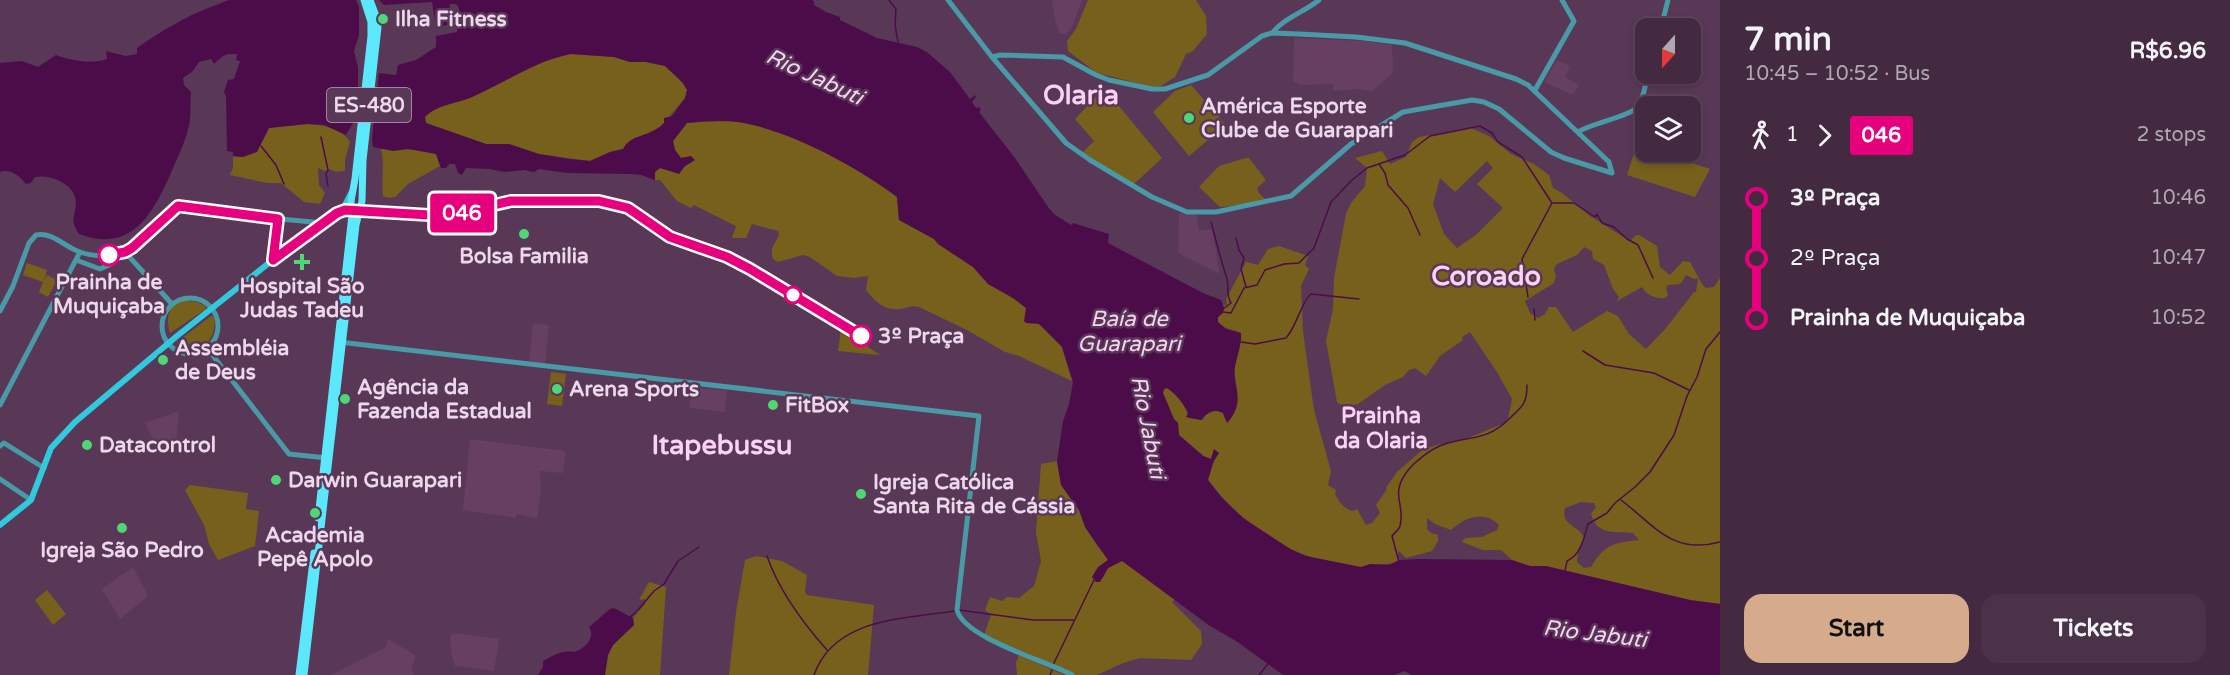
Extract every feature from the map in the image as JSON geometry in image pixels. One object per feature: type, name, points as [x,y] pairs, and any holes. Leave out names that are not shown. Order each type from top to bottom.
[{"type":"main road","name":"ES-480","points":[[356,210],[352,190],[371,36],[371,22],[364,0]]},
{"type":"main road","name":"ES-480","points":[[304,675],[340,342],[356,225],[378,27],[370,0]]},
{"type":"main road","points":[[0,525],[31,500],[51,448],[75,422],[279,255],[337,213],[348,200],[352,190]]},
{"type":"main road","points":[[337,213],[356,210]]},
{"type":"main road","name":"ES-480","points":[[299,675],[327,458]]},
{"type":"street","points":[[948,0],[992,57],[1071,148],[1152,197],[1188,212],[1216,212],[1292,196],[1351,144],[1403,112],[1472,100],[1484,102],[1499,109],[1551,152],[1612,173],[1609,162],[1535,90],[1516,79],[1413,45],[1356,37],[1272,33],[1252,42],[1208,75],[1165,89],[1152,89],[1109,80],[1063,57],[1000,55],[992,57]]},
{"type":"street","points":[[1272,33],[1278,25],[1310,8],[1319,0]]},
{"type":"street","points":[[1535,90],[1574,21],[1562,0]]},
{"type":"street","points":[[1664,18],[1668,0]]},
{"type":"street","points":[[1578,132],[1592,124],[1635,109],[1640,102],[1645,84]]},
{"type":"street","points":[[76,260],[103,268],[137,244],[178,206],[206,212],[323,224]]},
{"type":"street","points":[[0,311],[33,237],[36,235],[48,235],[80,252],[103,255],[125,252]]},
{"type":"street","points":[[0,405],[80,252]]},
{"type":"street","points":[[125,252],[172,304]]},
{"type":"street","points":[[195,298],[212,309],[216,318],[217,330],[207,348],[189,354],[174,349],[168,344],[163,334],[162,323],[163,316],[172,304],[179,300],[195,298]]},
{"type":"street","points":[[340,342],[979,417],[957,610],[962,620],[976,632],[1004,647],[1072,675]]},
{"type":"street","points":[[207,348],[289,454],[327,458]]},
{"type":"street","points":[[2,445],[44,468]]},
{"type":"street","points":[[0,479],[31,500]]},
{"type":"shaded area","points":[[1052,0],[1082,0],[1071,29],[1066,34],[1060,34]]},
{"type":"shaded area","points":[[1088,0],[1196,0],[1206,16],[1207,34],[1193,51],[1186,54],[1175,77],[1161,86],[1152,87],[1097,73],[1068,51],[1067,41],[1076,29]]},
{"type":"shaded area","points":[[1294,38],[1365,41],[1392,45],[1393,73],[1372,91],[1360,89],[1333,91],[1333,84],[1300,85],[1293,81]]},
{"type":"shaded area","points":[[571,54],[614,57],[630,62],[646,62],[665,66],[683,83],[687,90],[685,98],[657,131],[634,138],[623,149],[590,161],[539,154],[509,144],[486,144],[426,123],[425,117],[435,109],[472,97],[545,62]]},
{"type":"shaded area","points":[[1557,60],[1570,66],[1565,77],[1579,85],[1573,95],[1544,82]]},
{"type":"shaded area","name":"América Esporte Clube de Guarapari","points":[[1191,85],[1226,125],[1189,156],[1153,112],[1175,91]]},
{"type":"shaded area","points":[[1101,92],[1109,94],[1162,158],[1133,185],[1082,153],[1094,141],[1075,119]]},
{"type":"shaded area","points":[[724,121],[758,126],[821,150],[862,173],[897,197],[899,220],[934,239],[973,267],[988,284],[1026,308],[1035,322],[1049,331],[1062,347],[1072,381],[1019,356],[1005,352],[967,330],[919,307],[894,309],[885,307],[866,290],[868,276],[854,278],[837,276],[810,257],[803,255],[778,262],[773,259],[772,252],[778,231],[752,224],[746,238],[732,238],[736,226],[694,205],[691,208],[677,201],[660,180],[655,180],[655,172],[660,168],[679,173],[692,162],[684,157],[681,158],[675,150],[673,141],[687,123]]},
{"type":"shaded area","points":[[307,124],[337,130],[350,142],[345,160],[345,171],[336,172],[329,169],[325,171],[318,168],[319,185],[325,193],[320,204],[304,202],[281,183],[267,183],[230,175],[233,168],[233,156],[245,156],[255,150],[269,128]]},
{"type":"shaded area","points":[[1471,128],[1489,136],[1511,154],[1534,164],[1549,175],[1553,188],[1590,216],[1630,241],[1639,235],[1657,246],[1660,267],[1670,275],[1683,261],[1690,262],[1706,288],[1714,287],[1720,278],[1720,604],[1690,600],[1546,566],[1530,566],[1512,560],[1501,550],[1483,550],[1462,542],[1465,538],[1482,537],[1497,530],[1499,525],[1481,516],[1468,519],[1451,530],[1427,518],[1427,529],[1438,535],[1438,541],[1432,551],[1406,558],[1399,551],[1397,556],[1400,560],[1389,564],[1360,567],[1316,559],[1295,551],[1256,527],[1238,513],[1208,480],[1211,467],[1219,453],[1214,450],[1211,459],[1204,456],[1179,435],[1178,423],[1163,393],[1164,389],[1167,388],[1178,397],[1186,409],[1188,418],[1203,420],[1205,415],[1215,410],[1223,413],[1225,419],[1232,415],[1238,396],[1234,370],[1241,333],[1224,327],[1217,319],[1224,308],[1223,305],[1227,305],[1226,299],[1246,262],[1258,265],[1268,249],[1279,246],[1308,256],[1305,265],[1309,269],[1301,286],[1303,332],[1314,410],[1331,471],[1328,485],[1336,490],[1335,494],[1344,507],[1353,511],[1357,509],[1366,525],[1372,523],[1380,513],[1376,505],[1397,472],[1421,451],[1468,438],[1505,423],[1508,419],[1512,399],[1470,332],[1462,337],[1463,340],[1440,356],[1426,376],[1415,368],[1358,404],[1348,406],[1337,402],[1326,341],[1333,309],[1334,278],[1346,214],[1351,203],[1365,186],[1367,168],[1355,158],[1382,151],[1390,164],[1406,157],[1412,142],[1419,137]],"holes":[[[1487,161],[1493,168],[1477,184],[1503,208],[1477,234],[1457,248],[1444,234],[1433,204],[1440,178],[1455,192]],[[1584,247],[1592,251],[1593,259],[1604,265],[1613,289],[1619,297],[1617,301],[1642,287],[1652,296],[1665,298],[1668,295],[1666,288],[1668,285],[1680,283],[1686,275],[1694,279],[1698,278],[1696,292],[1646,349],[1629,334],[1618,316],[1607,311],[1573,332],[1556,307],[1549,307],[1545,314],[1538,318],[1530,313],[1525,301],[1554,283],[1556,276],[1554,269],[1557,264],[1577,255]],[[1581,502],[1594,503],[1596,507],[1591,514],[1598,526],[1608,531],[1633,533],[1639,540],[1610,546],[1591,567],[1584,568],[1577,562],[1578,550],[1584,537],[1565,518],[1565,508]]]},
{"type":"shaded area","points":[[381,149],[409,149],[436,154],[440,166],[408,184],[395,197],[389,198],[383,196]]},
{"type":"shaded area","points":[[1635,150],[1635,162],[1689,162],[1710,169],[1695,197],[1627,175]]},
{"type":"shaded area","points":[[1249,158],[1266,180],[1257,188],[1268,202],[1220,207],[1199,187],[1219,166]]},
{"type":"shaded area","points":[[1179,213],[1197,215],[1199,231],[1212,229],[1220,274],[1178,253]]},
{"type":"shaded area","points":[[27,263],[47,270],[44,281],[47,275],[57,280],[48,297],[39,292],[43,282],[23,275]]},
{"type":"shaded area","points":[[182,300],[197,302],[206,306],[206,309],[170,333],[169,314],[173,306]]},
{"type":"shaded area","points":[[211,316],[214,317],[213,333],[205,345],[193,350],[177,347],[177,342]]},
{"type":"shaded area","points":[[533,323],[549,325],[545,364],[529,362]]},
{"type":"shaded area","points":[[842,329],[880,355],[838,351]]},
{"type":"shaded area","name":"Arena Sports","points":[[551,372],[566,374],[562,406],[547,404]]},
{"type":"shaded area","points":[[692,387],[727,391],[725,412],[689,408]]},
{"type":"shaded area","points":[[179,411],[176,445],[160,454],[145,423]]},
{"type":"shaded area","points":[[470,439],[566,451],[563,473],[540,471],[541,489],[537,518],[516,514],[516,518],[463,510]]},
{"type":"shaded area","points":[[1057,461],[1061,485],[1079,510],[1085,527],[1109,560],[1095,571],[1103,578],[1108,568],[1122,561],[1175,599],[1172,602],[1201,631],[1202,644],[1191,660],[1140,658],[1097,675],[1075,675],[984,635],[991,615],[985,610],[990,597],[1002,601],[1007,597],[1019,598],[1034,586],[1041,561],[1036,532],[1041,464]]},
{"type":"shaded area","points":[[190,485],[248,493],[246,509],[259,511],[255,546],[218,560],[209,544],[204,525],[185,490]]},
{"type":"shaded area","points":[[756,556],[782,561],[807,575],[805,592],[807,595],[874,605],[868,675],[729,675],[745,560]]},
{"type":"shaded area","points":[[133,567],[148,596],[120,619],[102,589]]},
{"type":"shaded area","points":[[649,582],[666,587],[660,675],[605,675],[608,655],[613,645],[634,625],[633,618],[645,604],[645,599],[639,600]]},
{"type":"shaded area","points":[[47,590],[66,614],[53,625],[35,600]]},
{"type":"shaded area","points":[[453,633],[499,639],[494,671],[455,666],[450,636]]},
{"type":"shaded area","points":[[388,639],[415,655],[413,665],[411,665],[414,675],[331,675],[386,647]]},
{"type":"shaded area","points":[[1019,655],[1064,675],[1017,675],[1016,663]]},
{"type":"water","points":[[229,0],[356,0],[359,7],[359,35],[354,51],[358,67],[358,85],[353,123],[346,135],[324,125],[307,124],[269,128],[257,152],[243,157],[233,156],[233,152],[227,151],[224,92],[228,80],[234,79],[240,61],[236,60],[237,54],[229,54],[214,64],[211,59],[199,62],[192,72],[183,78],[184,85],[191,92],[190,120],[185,141],[148,215],[127,234],[113,239],[97,239],[79,234],[74,223],[75,197],[64,183],[40,176],[26,184],[14,174],[7,171],[0,172],[0,63],[22,61],[38,67],[56,55],[88,62],[107,59],[106,51],[126,56],[137,54],[137,48],[167,29],[196,13]]},
{"type":"water","name":"Baía de Guarapari","points":[[379,0],[812,0],[814,5],[877,38],[917,47],[927,52],[950,72],[970,99],[975,95],[972,102],[976,108],[979,107],[981,110],[979,112],[1054,214],[1071,225],[1073,223],[1109,234],[1108,243],[1203,293],[1221,300],[1224,308],[1223,313],[1218,317],[1218,322],[1226,329],[1241,333],[1235,367],[1238,401],[1233,415],[1227,423],[1223,413],[1216,411],[1208,413],[1201,420],[1186,417],[1188,413],[1182,402],[1167,388],[1163,393],[1178,423],[1179,435],[1203,456],[1211,459],[1214,449],[1219,453],[1214,460],[1208,480],[1222,498],[1243,518],[1292,550],[1306,556],[1361,567],[1370,564],[1389,565],[1400,560],[1419,559],[1512,560],[1530,566],[1546,566],[1690,600],[1720,604],[1720,675],[1411,675],[1405,671],[1394,675],[1283,675],[1236,641],[1210,626],[1122,561],[1108,568],[1100,582],[1096,582],[1092,577],[1098,567],[1108,560],[1085,527],[1079,510],[1061,485],[1057,461],[1063,421],[1073,382],[1062,347],[1039,324],[1024,321],[1026,308],[988,284],[973,267],[934,239],[899,220],[897,197],[862,173],[800,141],[758,126],[732,121],[687,123],[673,141],[675,150],[681,158],[691,156],[695,160],[685,166],[679,174],[660,168],[655,172],[655,180],[641,175],[567,173],[539,169],[534,172],[524,170],[505,172],[466,168],[462,175],[458,173],[455,164],[441,168],[436,154],[408,149],[393,151],[373,147],[379,73],[396,75],[398,65],[416,60],[436,47],[436,36],[457,32],[459,8],[456,4],[450,4],[447,25],[436,27],[432,2],[384,5]],"holes":[[[571,54],[614,57],[630,62],[646,62],[665,66],[687,90],[685,98],[672,116],[664,118],[664,123],[659,128],[636,138],[626,144],[623,149],[590,161],[539,154],[509,144],[486,144],[426,123],[425,117],[435,109],[472,97],[557,57]]]},
{"type":"water","points":[[614,608],[633,618],[634,625],[613,645],[608,655],[605,675],[538,675],[543,667],[543,661],[562,652],[575,652],[586,645],[591,635],[589,627]]},
{"type":"waterway","points":[[889,0],[896,9],[895,25],[898,42]]},
{"type":"waterway","points":[[1223,312],[1231,313],[1244,288],[1257,285],[1265,270],[1284,264],[1299,263],[1314,248],[1331,202],[1352,180],[1367,168],[1405,155],[1430,136],[1480,126],[1492,133],[1498,142],[1522,157],[1552,203]]},
{"type":"waterway","points":[[321,137],[328,170],[326,174],[328,186]]},
{"type":"waterway","points":[[261,146],[276,165],[284,184]]},
{"type":"waterway","points":[[1379,164],[1385,173],[1388,185],[1408,208],[1420,235]]},
{"type":"waterway","points":[[1528,297],[1522,259],[1552,203]]},
{"type":"waterway","points":[[1553,203],[1574,203],[1595,217],[1597,214],[1602,223],[1614,227],[1638,245],[1653,278]]},
{"type":"waterway","points":[[1211,222],[1227,279],[1231,303],[1223,309]]},
{"type":"waterway","points":[[1236,238],[1244,258],[1241,269],[1246,287]]},
{"type":"waterway","points":[[1241,342],[1255,344],[1286,338],[1311,294],[1359,299]]},
{"type":"waterway","points":[[1534,309],[1535,320]]},
{"type":"waterway","points":[[1565,571],[1567,561],[1576,555],[1581,546],[1588,524],[1607,513],[1650,472],[1674,435],[1706,349],[1720,332]]},
{"type":"waterway","points":[[1583,351],[1605,365],[1654,373],[1689,390]]},
{"type":"waterway","points":[[1399,562],[1392,536],[1400,526],[1399,492],[1403,478],[1409,469],[1424,455],[1438,447],[1485,435],[1501,426],[1523,405],[1527,385]]},
{"type":"waterway","points":[[1621,500],[1655,528],[1677,541],[1689,545],[1720,542]]},
{"type":"waterway","points":[[629,618],[654,591],[664,584],[678,561],[699,547]]},
{"type":"waterway","points":[[767,556],[792,606],[827,650]]},
{"type":"waterway","points":[[1053,665],[1094,580]]},
{"type":"waterway","points":[[959,610],[1033,620],[1074,620]]},
{"type":"waterway","points":[[814,675],[824,656],[837,642],[854,632],[893,620],[954,611]]},
{"type":"waterway","points":[[1259,675],[1268,664]]},
{"type":"waterway","points":[[1050,675],[1052,670]]},
{"type":"bus line","name":"046","points":[[109,255],[132,248],[178,206],[206,212],[278,219],[273,260],[337,213],[345,210],[446,216],[476,211],[511,201],[599,201],[628,208],[670,237],[727,257],[823,311],[861,336]]},
{"type":"place","name":"Ilha Fitness","points":[[383,19]]},
{"type":"place","name":"América Esporte Clube de Guarapari","points":[[1189,118]]},
{"type":"place","name":"Bolsa Familia","points":[[524,234]]},
{"type":"place","name":"Prainha de Muquiçaba","points":[[109,255]]},
{"type":"place","name":"Hospital São Judas Tadeu","points":[[302,262]]},
{"type":"place","name":"3º Praça","points":[[861,336]]},
{"type":"place","name":"Assembléia de Deus","points":[[163,360]]},
{"type":"place","name":"Arena Sports","points":[[557,389]]},
{"type":"place","name":"Agência da Fazenda Estadual","points":[[345,399]]},
{"type":"place","name":"FitBox","points":[[773,405]]},
{"type":"place","name":"Datacontrol","points":[[87,445]]},
{"type":"place","name":"Darwin Guarapari","points":[[276,480]]},
{"type":"place","name":"Igreja Católica Santa Rita de Cássia","points":[[861,494]]},
{"type":"place","name":"Academia Pepê Apolo","points":[[315,513]]},
{"type":"place","name":"Igreja São Pedro","points":[[122,528]]},
{"type":"district","name":"Olaria","points":[[1081,95]]},
{"type":"district","name":"Coroado","points":[[1486,276]]},
{"type":"district","name":"Prainha da Olaria","points":[[1381,428]]},
{"type":"district","name":"Itapebussu","points":[[722,445]]},
{"type":"water label","name":"Rio Jabuti","points":[[815,76]]},
{"type":"water label","name":"Rio Jabuti","points":[[1149,427]]},
{"type":"water label","name":"Rio Jabuti","points":[[1595,633]]}]
